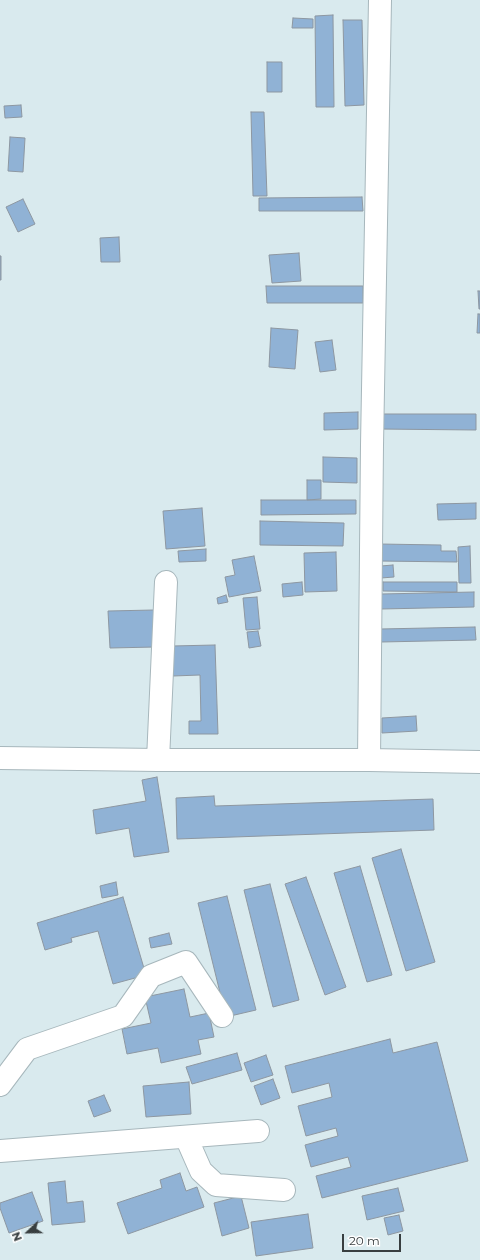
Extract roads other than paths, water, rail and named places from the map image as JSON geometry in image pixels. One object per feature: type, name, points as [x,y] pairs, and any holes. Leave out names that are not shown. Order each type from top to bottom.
[{"type":"street","points":[[369,760],[372,445],[380,0]]},
{"type":"street","points":[[158,760],[166,582]]},
{"type":"street","points":[[0,758],[480,762]]},
{"type":"street","points":[[0,1085],[27,1049],[123,1016],[151,976],[186,962],[222,1016]]},
{"type":"street","points":[[0,1151],[258,1131]]},
{"type":"street","points":[[186,1137],[200,1171],[216,1185],[284,1190]]}]
